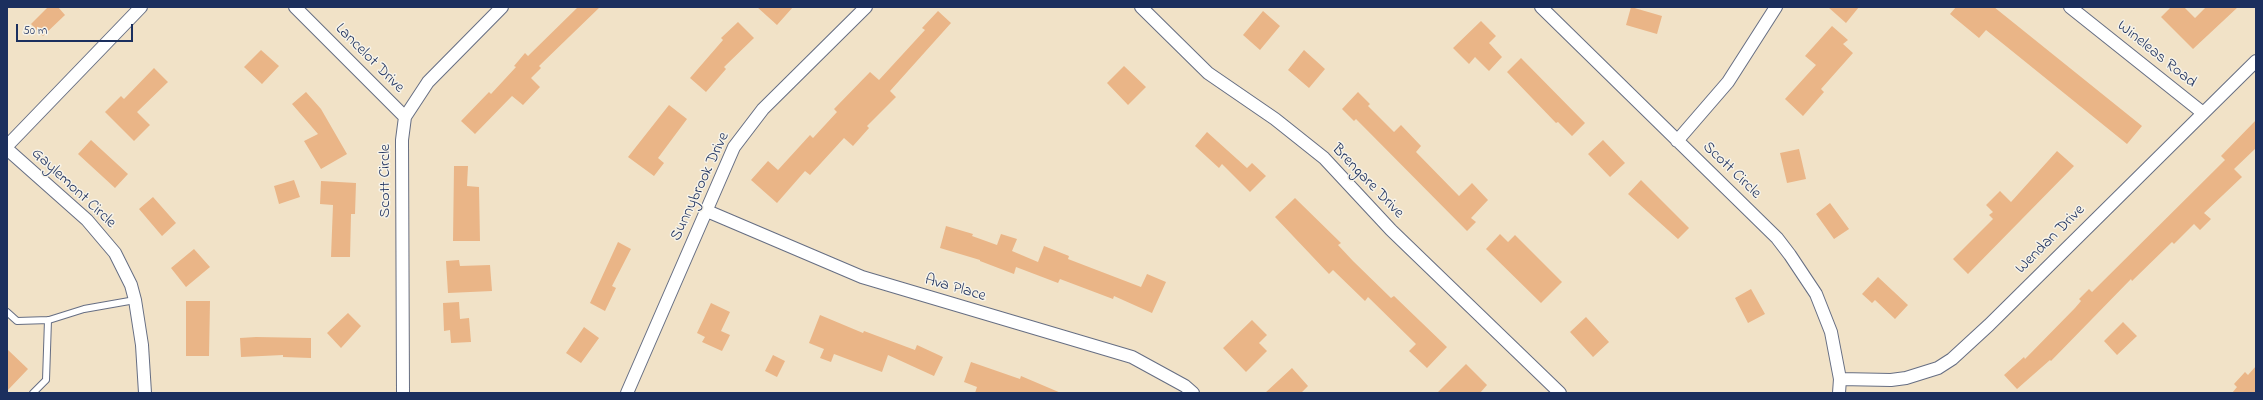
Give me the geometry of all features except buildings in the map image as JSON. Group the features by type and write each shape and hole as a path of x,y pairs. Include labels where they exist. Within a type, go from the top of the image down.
{"street":[{"path":"9,153 141,7"},
{"name":"Lancelot Drive","path":"295,7 405,117"},
{"name":"Scott Circle","path":"403,393 402,140 405,117 428,82 502,7"},
{"name":"Sunnybrook Drive","path":"627,393 734,147 748,126 763,109 866,7"},
{"name":"Brengare Drive","path":"1140,7 1208,73 1275,119 1324,158 1391,230 1560,393"},
{"name":"Scott Circle","path":"1541,7 1777,238 1803,273 1816,294 1831,332 1840,379 1839,393"},
{"path":"1677,141 1728,82 1776,7"},
{"name":"Wineleas Road","path":"2070,7 2203,113"},
{"name":"Wendan Drive","path":"1840,379 1891,380 1906,378 1932,371 1952,360 1989,326 2256,61"},
{"name":"Gaylemont Circle","path":"9,153 88,220 104,238 123,270 135,300 142,345 145,393"},
{"name":"Ava Place","path":"707,211 862,277 1132,357 1185,386 1193,393"}],"lane":[{"path":"7,312 17,321 48,320 84,309 135,300"},
{"path":"33,393 46,380 48,320"}]}
